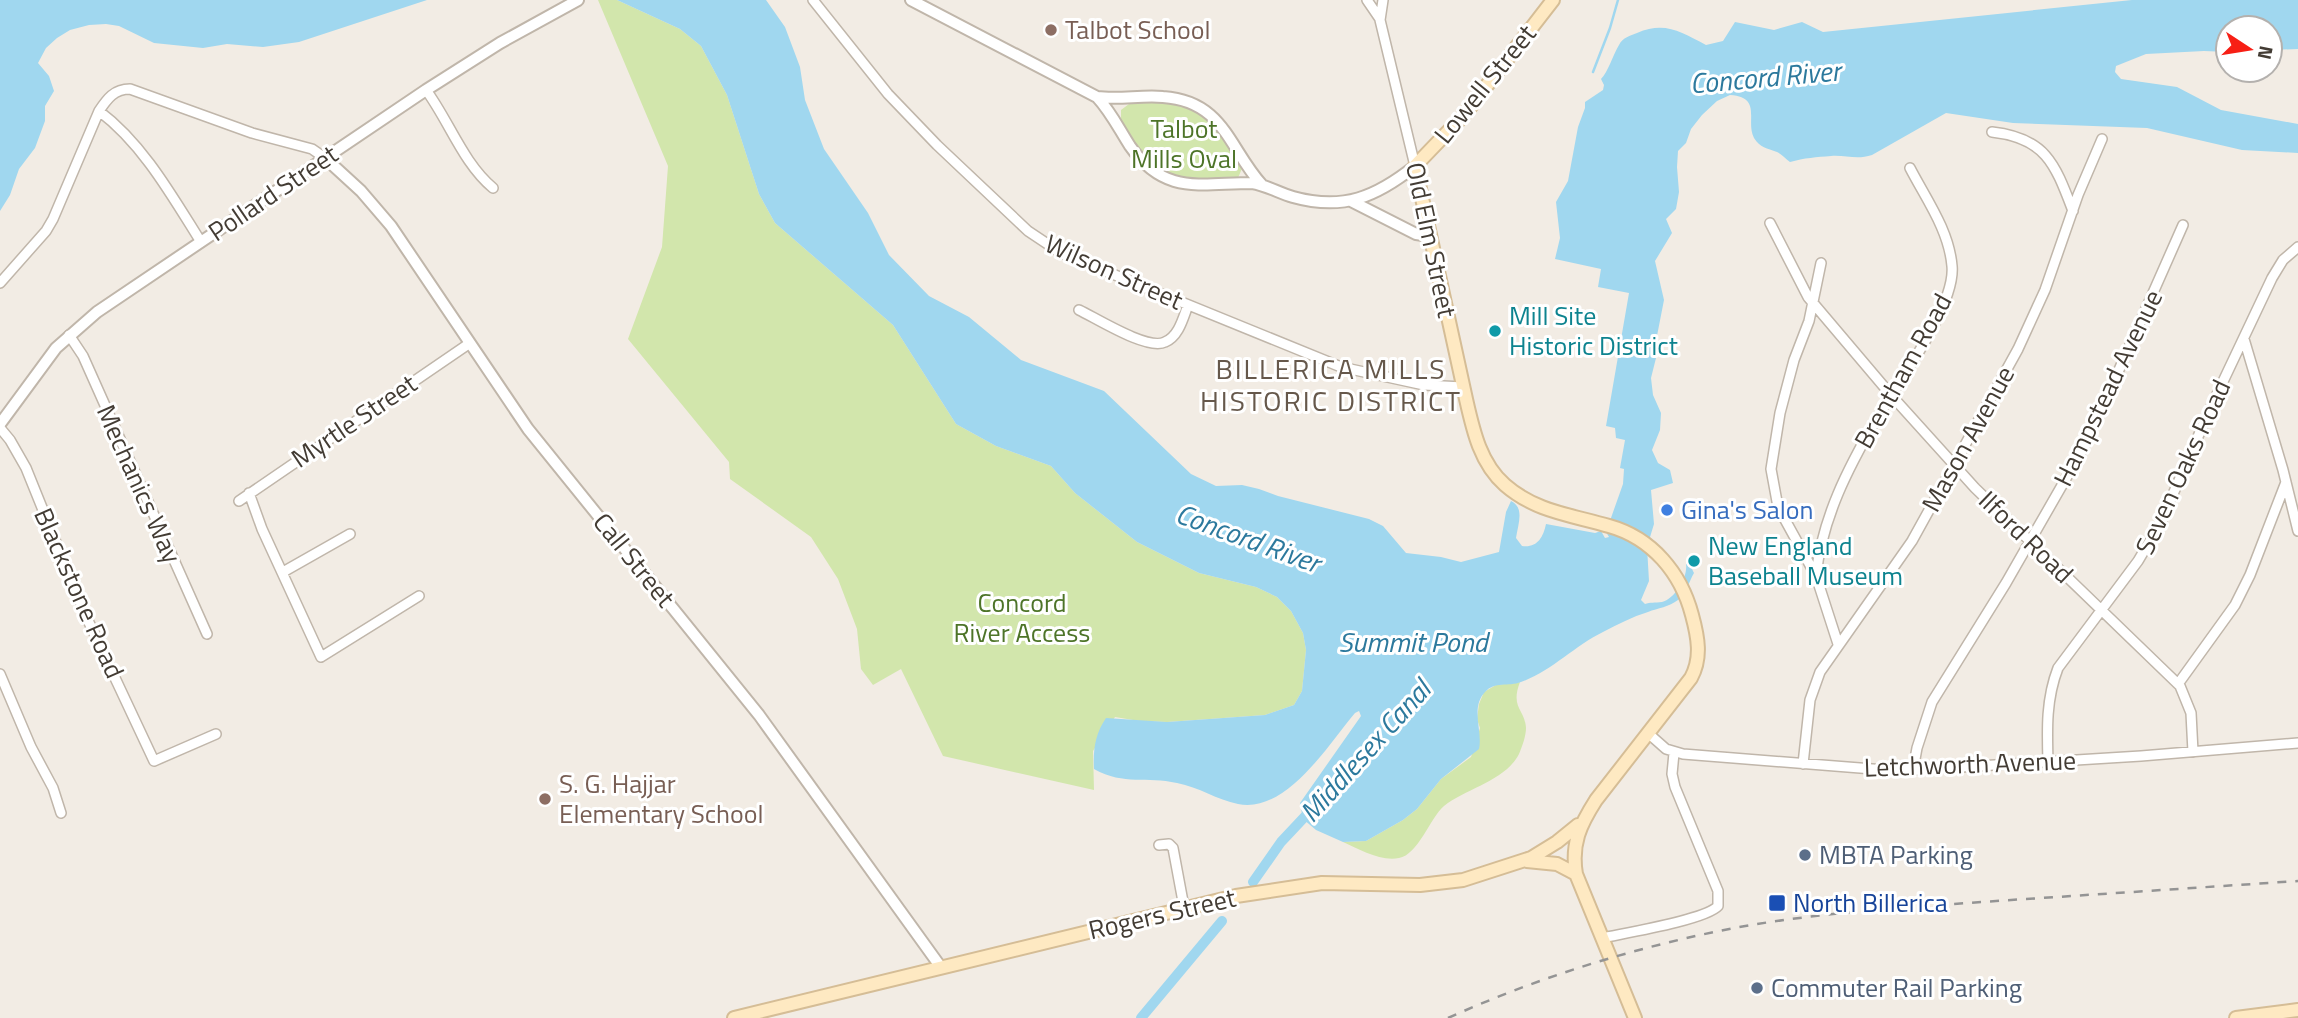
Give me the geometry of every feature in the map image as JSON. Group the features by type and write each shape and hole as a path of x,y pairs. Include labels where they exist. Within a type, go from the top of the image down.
{"main road":[{"name":"Lowell Street","path":"1415,166 1464,115 1553,0"},
{"name":"Old Elm Street","path":"1415,166 1463,387 1479,446 1490,468 1501,482 1541,508 1608,525 1630,533 1649,546 1663,559 1682,588 1697,635 1699,651 1696,666 1686,686 1583,820"},
{"name":"Rogers Street","path":"734,1018 1248,893 1337,882 1420,885 1449,883 1523,861 1557,842 1583,820"},
{"path":"1583,820 1574,847 1576,874 1635,1018"},
{"path":"1523,861 1548,861 1564,866 1576,874"},
{"path":"2236,1018 2298,1010"}],"street":[{"name":"Pollard Street","path":"0,426 44,362 69,335 115,299 426,90 500,43 578,0"},
{"name":"Wilson Street","path":"813,0 888,94 937,145 1028,231 1061,253 1349,369 1424,385 1463,387"},
{"path":"911,0 1097,97 1110,111 1140,158 1160,175 1187,185 1262,185 1285,195 1328,203 1351,201 1377,192 1415,166"},
{"path":"1367,0 1380,20"},
{"name":"Old Elm Street","path":"1382,0 1380,20 1415,166"},
{"path":"0,283 46,231 99,111 112,94 122,89 130,89 252,133 303,146 325,158"},
{"path":"426,90 480,175 494,188"},
{"path":"1097,97 1163,97 1197,108 1226,130 1262,185"},
{"path":"99,111 125,134 163,184 201,242"},
{"path":"1992,132 2018,136 2041,150 2057,174 2073,211"},
{"name":"Mason Avenue","path":"1803,764 1812,693 1820,672 1906,551 2030,325 2102,139"},
{"name":"Call Street","path":"325,158 380,212 528,429 759,715 940,966"},
{"name":"Brentham Road","path":"1816,576 1822,541 1844,480 1937,317 1946,298 1952,273 1943,232 1910,168"},
{"path":"1351,201 1413,233 1430,236"},
{"name":"Ilford Road","path":"1770,223 1812,303 1891,395 1953,464 2178,684 2191,713 2193,752"},
{"name":"Hampstead Avenue","path":"1913,770 1932,702 2088,440 2183,225"},
{"name":"Seven Oaks Road","path":"2048,762 2047,709 2050,688 2058,668 2138,561 2161,524 2244,339 2283,260 2298,247"},
{"path":"1821,263 1808,326 1794,360 1780,413 1772,455 1772,482 1781,514 1816,576 1838,644"},
{"path":"1079,310 1134,337 1157,344 1166,342 1173,336 1188,305"},
{"name":"Mechanics Way","path":"69,335 83,356 207,634"},
{"path":"2244,339 2298,531"},
{"name":"Myrtle Street","path":"239,501 470,343"},
{"name":"Blackstone Road","path":"0,426 26,468 85,614 154,761 216,734"},
{"path":"2178,684 2235,605 2250,575 2286,482"},
{"path":"249,493 262,529 321,657 419,596"},
{"path":"283,572 350,534"},
{"path":"0,674 31,747 53,788 61,813"},
{"path":"1602,938 1696,917 1713,911 1718,906 1718,891 1675,786 1672,770 1674,752 1666,749 1649,734"},
{"name":"Letchworth Avenue","path":"1674,752 1877,771 2048,762 2298,743"},
{"path":"1159,845 1169,844 1173,848 1184,907"}],"green space":[{"name":"Concord River Access","path":"598,0 617,0 680,29 701,46 727,95 759,194 775,223 893,325 956,424 996,446 1051,466 1075,493 1137,542 1199,573 1256,587 1277,597 1291,611 1303,633 1306,650 1302,691 1294,705 1265,715 1167,722 1115,717 1093,751 1094,790 943,756 901,669 873,685 861,669 857,629 838,579 811,537 730,479 729,462 628,339 662,247 668,166"},
{"name":"Talbot Mills Oval","path":"1163,97 1208,114 1243,166 1238,178 1229,185 1200,186 1150,168 1121,123 1121,110 1137,98"},
{"path":"1520,682 1517,703 1525,722 1525,734 1519,754 1505,771 1444,806 1418,843 1406,855 1385,858 1343,842 1366,841 1417,809 1441,779 1471,757 1480,728 1477,719 1484,692 1496,685"}],"water":[{"path":"0,0 427,0 299,42 263,47 227,44 203,48 154,43 119,26 106,24 70,30 46,48 38,63 49,76 54,91 45,106 45,121 35,148 19,169 10,195 0,211"},
{"path":"617,0 766,0 785,27 800,67 805,100 824,149 868,213 889,255 929,296 969,317 1021,360 1104,391 1191,474 1216,486 1242,485 1369,519 1383,526 1406,553 1461,562 1499,552 1506,512 1511,501 1519,512 1516,538 1522,546 1539,541 1546,524 1595,533 1601,531 1605,538 1609,537 1606,532 1623,484 1624,469 1620,468 1625,440 1616,438 1615,428 1606,426 1629,293 1598,287 1601,269 1555,259 1560,238 1556,202 1568,181 1585,102 1603,90 1601,79 1621,42 1627,37 1647,30 1665,28 1681,32 1706,45 1723,41 1735,22 1774,30 1802,22 1823,32 2132,0 2298,0 2298,49 2284,50 2284,14 2214,14 2214,51 2146,54 2116,66 2115,72 2121,79 2177,87 2221,110 2298,124 2298,153 2242,150 2147,128 2013,123 1946,113 1872,155 1821,157 1790,162 1756,141 1752,131 1750,105 1746,100 1730,95 1717,101 1691,129 1686,143 1678,151 1679,192 1676,209 1666,219 1672,233 1655,261 1664,300 1651,378 1653,395 1661,413 1660,430 1652,450 1658,463 1670,470 1673,483 1651,490 1654,524 1647,547 1649,581 1641,600 1645,604 1662,602 1672,597 1683,581 1686,564 1689,563 1694,573 1685,591 1681,598 1671,604 1631,618 1592,638 1532,677 1489,689 1478,705 1479,749 1441,779 1417,809 1403,820 1366,841 1343,842 1316,830 1303,819 1300,803 1361,716 1359,711 1289,788 1273,799 1256,804 1230,802 1177,783 1126,779 1094,769 1096,742 1106,718 1167,722 1265,715 1294,705 1302,691 1306,650 1303,633 1291,611 1277,597 1256,587 1199,573 1137,542 1075,493 1051,466 996,446 956,424 893,325 775,223 759,194 727,95 701,46 680,29"}],"waterway":[{"path":"1593,72 1618,0"},
{"name":"Middlesex Canal","path":"1253,882 1281,842 1312,809"},
{"name":"Middlesex Canal","path":"1141,1018 1222,921"}],"railway":[{"path":"1448,1018 1517,989 1624,954 1765,923 1888,909 2298,881"}],"place":[{"name":"Talbot School","path":"1051,30"},
{"name":"Mill Site Historic District","path":"1495,331"},
{"name":"Gina's Salon","path":"1667,510"},
{"name":"New England Baseball Museum","path":"1694,561"},
{"name":"S. G. Hajjar Elementary School","path":"545,799"},
{"name":"MBTA Parking","path":"1805,855"},
{"name":"North Billerica","path":"1777,903"},
{"name":"Commuter Rail Parking","path":"1757,988"}],"district":[{"name":"BILLERICA MILLS HISTORIC DISTRICT","path":"1331,385"}],"water label":[{"name":"Concord River","path":"1765,77"},
{"name":"Concord River","path":"1248,538"},
{"name":"Summit Pond","path":"1413,642"}]}
